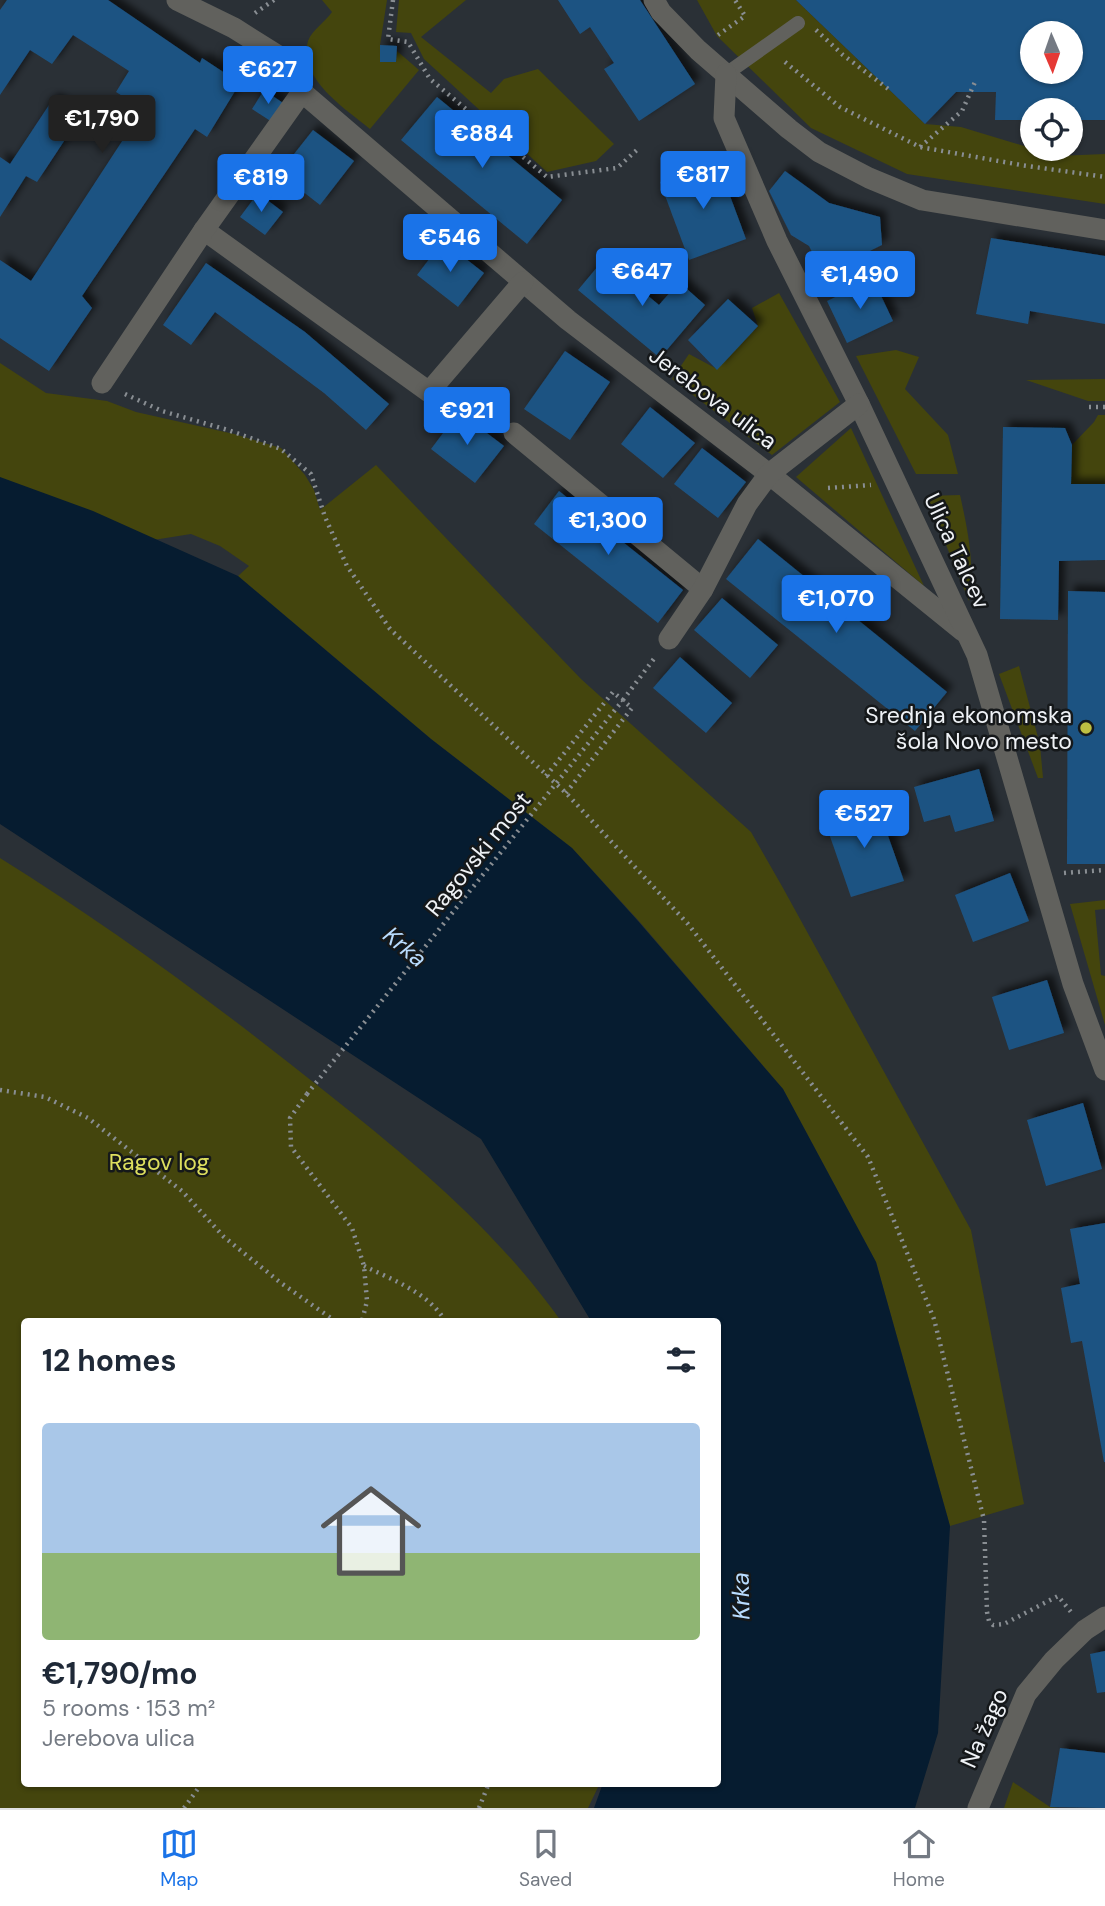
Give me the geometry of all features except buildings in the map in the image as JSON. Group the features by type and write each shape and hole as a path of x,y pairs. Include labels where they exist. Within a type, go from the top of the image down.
{"street":[{"name":"Jerebova ulica","path":"177,0 234,28 280,57 302,92 568,320 769,474 967,635"},
{"path":"654,0 661,12 698,50 789,129 819,152 869,178 922,200 1105,230"},
{"name":"Ulica Talcev","path":"726,74 724,118 777,241 859,404 977,655 1073,984 1105,1070"},
{"path":"102,383 204,230 302,92"},
{"path":"204,230 429,392 523,282"},
{"path":"669,639 703,589 747,504 769,474 859,404"},
{"path":"514,433 703,589"},
{"name":"Na žago","path":"978,1808 1026,1694 1054,1660 1085,1630 1105,1616"}],"lane":[{"path":"726,74 798,23"}],"path":[{"path":"393,0 388,39 408,41 430,79 547,177 617,168 638,149"},
{"path":"717,36 745,16 735,0"},
{"path":"813,27 843,55 891,92"},
{"path":"785,62 839,107 920,146 1105,177"},
{"path":"920,146 962,111 975,82"},
{"path":"102,383 162,411 281,449 311,474 325,517 347,566 390,629 566,793 688,924 868,1157 934,1319 984,1520 986,1612 989,1621 993,1625 1004,1624 1058,1596 1085,1630"},
{"path":"1089,407 1105,407"},
{"path":"822,488 883,485"},
{"name":"Ragovski most","path":"363,1318 367,1301 364,1266 352,1228 291,1147 290,1118 669,639"},
{"path":"546,776 613,692 623,700 632,708 566,793"},
{"path":"1041,874 1105,870"},
{"path":"0,1090 45,1097 88,1118 182,1191 224,1237 281,1283 331,1318"},
{"path":"364,1266 420,1295 438,1309 443,1318"},
{"path":"184,1808 199,1787"},
{"path":"479,1808 487,1787"}],"green space":[{"path":"322,0 387,0 380,61 396,62 397,51 419,70 370,129 326,91 310,68 308,41 332,12"},
{"path":"399,0 466,0 421,37 491,93 504,79 538,69 614,144 596,161 547,172 424,59 411,33 396,32"},
{"path":"697,0 796,0 925,124 961,127 1020,145 1020,161 1083,161 1083,155 1105,154 1105,204 907,174 811,128 717,36"},
{"path":"779,293 840,402 772,455 672,379 689,354 717,369 758,326 752,308"},
{"path":"896,350 919,357 905,389 948,435 958,474 916,474 856,356"},
{"path":"0,363 46,393 107,401 136,412 234,434 281,448 305,475 314,490 320,510 376,465 581,679 751,832 971,1230 1024,1504 950,1526 876,1262 783,1089 638,920 572,848 431,739 238,576 249,566 220,546 191,534 147,541 0,481"},
{"path":"1105,379 1105,401 1088,401 1026,380"},
{"path":"1098,415 1105,415 1105,484 1071,484 1072,445"},
{"path":"851,428 924,586 796,477"},
{"path":"960,495 971,561 969,601 926,496"},
{"path":"1019,666 1040,745 1043,778 1038,778 999,674"},
{"name":"Ragov log","path":"0,858 84,913 207,1000 391,1145 481,1227 536,1288 559,1318 21,1318 21,1787 598,1787 588,1808 0,1808"},
{"path":"1105,900 1105,909 1095,910 1101,975 1105,976 1105,1025 1070,904"},
{"path":"1013,1782 1050,1807 1059,1808 1004,1808"}],"water":[{"name":"Krka","path":"0,477 93,511 238,576 431,739 572,848 783,1089 876,1262 950,1526 938,1733 915,1808 594,1808 602,1787 721,1787 721,1318 589,1318 481,1139 0,824"}],"place":[{"name":"Srednja ekonomska šola Novo mesto","path":"1086,728"}]}
